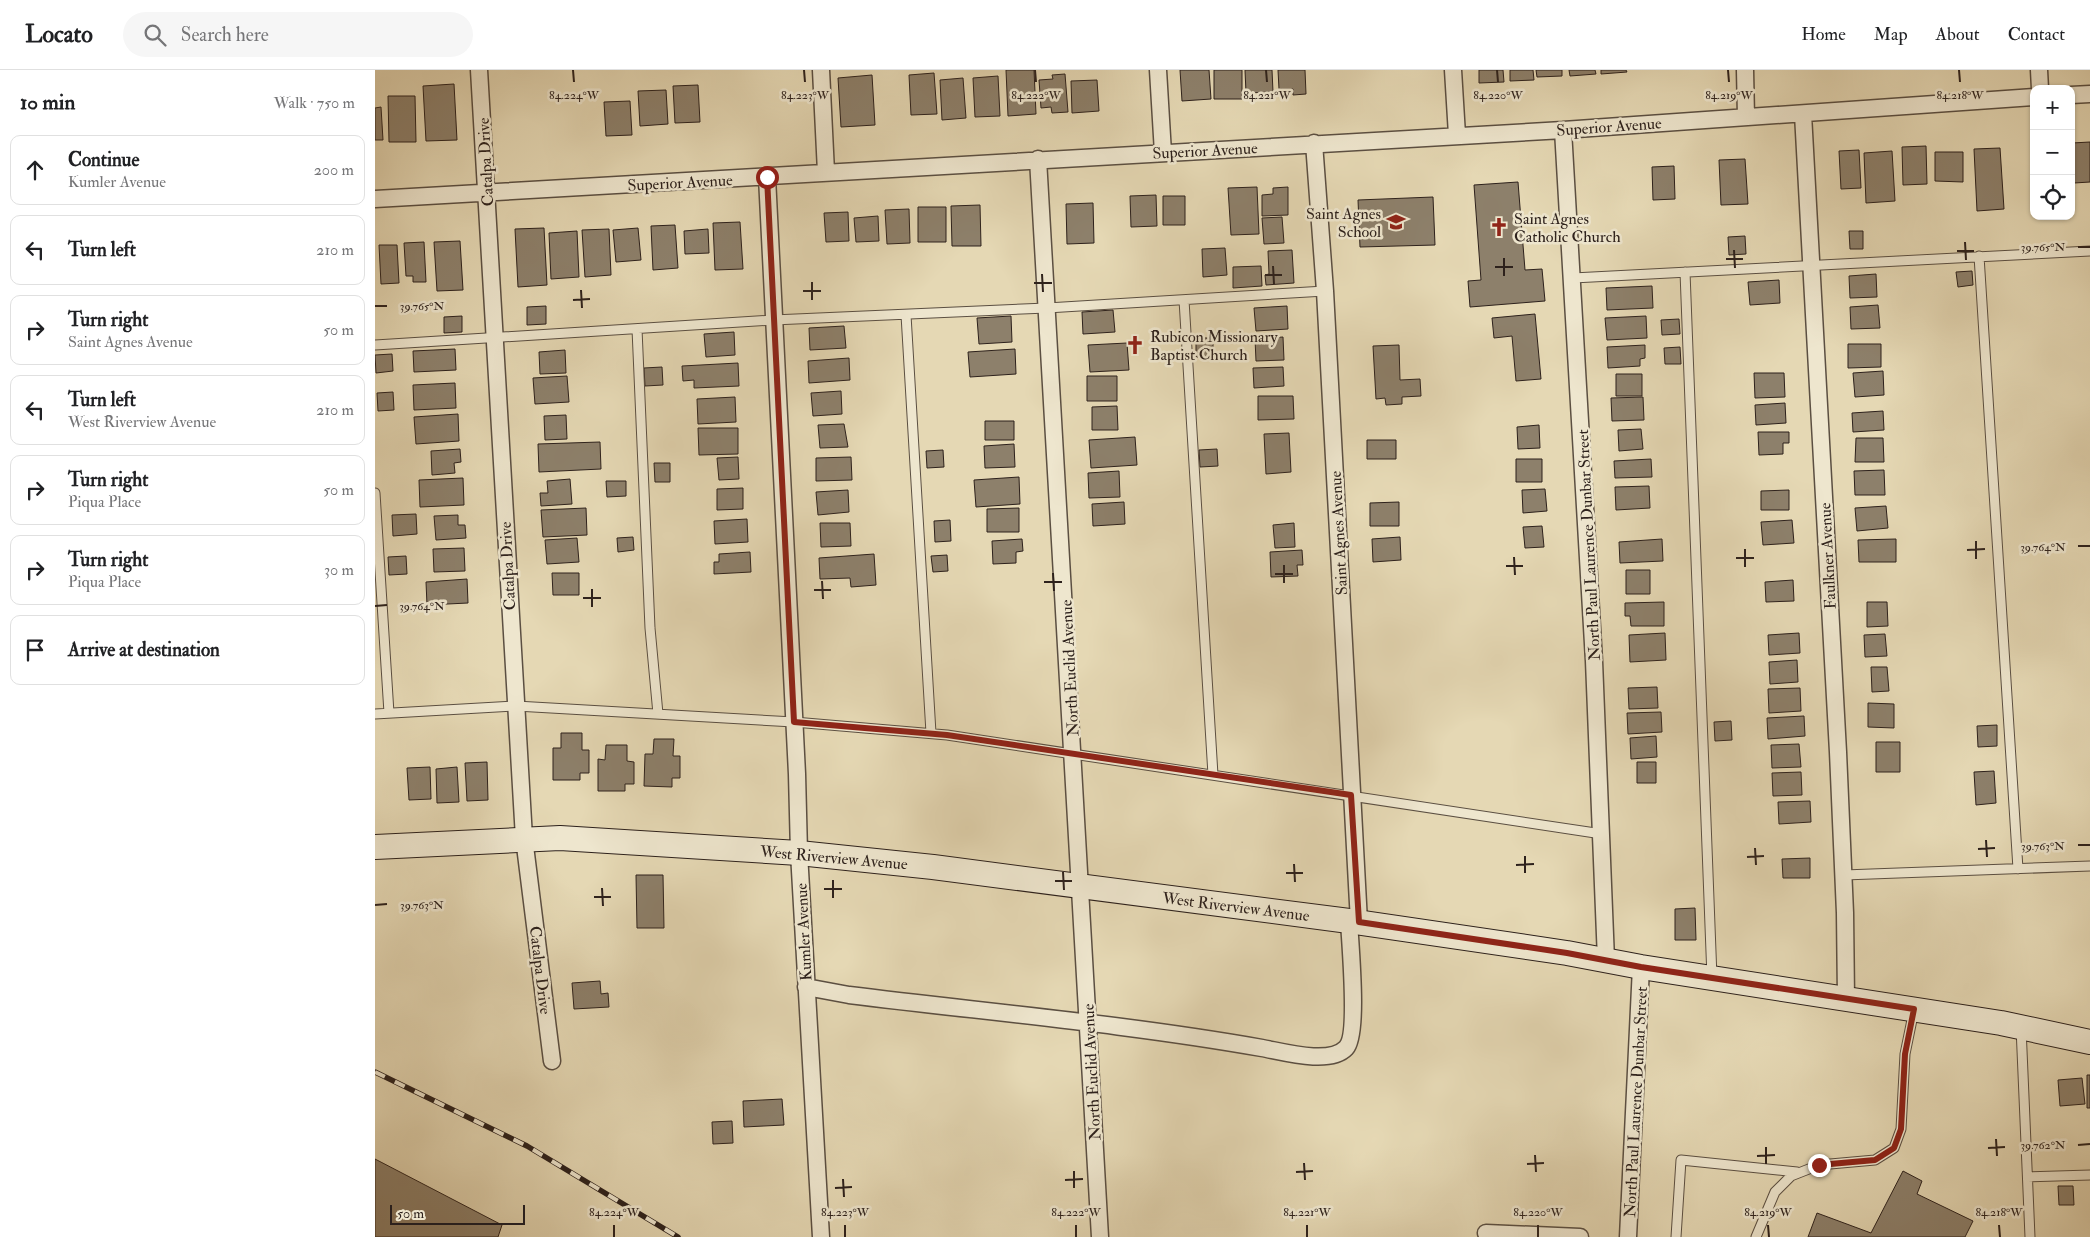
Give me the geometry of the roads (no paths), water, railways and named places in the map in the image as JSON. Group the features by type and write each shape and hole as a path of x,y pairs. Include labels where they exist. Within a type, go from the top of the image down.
{"street":[{"name":"Catalpa Drive","path":"479,70 524,838 552,1061"},
{"path":"821,70 826,172"},
{"path":"1157,70 1163,153"},
{"path":"1453,70 1457,136"},
{"path":"1745,70 1746,117"},
{"path":"2039,70 2040,85"},
{"path":"2075,95 2090,94"},
{"name":"Superior Avenue","path":"375,199 1563,130 2030,97"},
{"name":"Faulkner Avenue","path":"1803,114 1843,875 1846,999"},
{"name":"North Paul Laurence Dunbar Street","path":"1563,130 1573,278 1602,834 1606,960"},
{"name":"Saint Agnes Avenue","path":"806,987 849,995 1240,1044 1312,1056 1338,1054 1348,1047 1352,1037 1354,921 1351,795 1325,291 1314,144"},
{"name":"North Euclid Avenue","path":"1038,159 1074,754 1079,887 1089,1024 1100,1237"},
{"name":"Kumler Avenue","path":"767,177 799,853 821,1237"},
{"name":"West Riverview Avenue","path":"375,846 524,838 560,838 799,853 933,867 1354,921 1914,1009 2021,1027 2090,1042"},
{"name":"North Paul Laurence Dunbar Street","path":"1628,1237 1641,967"},
{"path":"1486,1233 1580,1237"}],"lane":[{"path":"1573,278 2090,251"},
{"path":"1979,256 2018,869"},
{"path":"1685,272 1712,978"},
{"path":"375,345 773,320 1047,308 1325,291"},
{"path":"1184,300 1213,774"},
{"path":"905,314 931,734"},
{"path":"637,329 650,628 658,714"},
{"path":"375,493 389,713"},
{"path":"375,714 516,706 794,722 931,734 1213,774 1602,834"},
{"path":"1843,875 2090,866"},
{"path":"1756,1237 1775,1192 1791,1176 1819,1165 1875,1160 1894,1148 1901,1129 1905,1054 1914,1009"},
{"path":"2021,1027 2030,1237"},
{"path":"1676,1237 1681,1160 1800,1172"},
{"path":"2027,1177 2090,1175"}],"railway":[{"path":"375,1072 527,1146 678,1237"}],"place":[{"name":"Saint Agnes School","path":"1396,222"},
{"name":"Saint Agnes Catholic Church","path":"1499,227"},
{"name":"Rubicon Missionary Baptist Church","path":"1135,345"}]}
